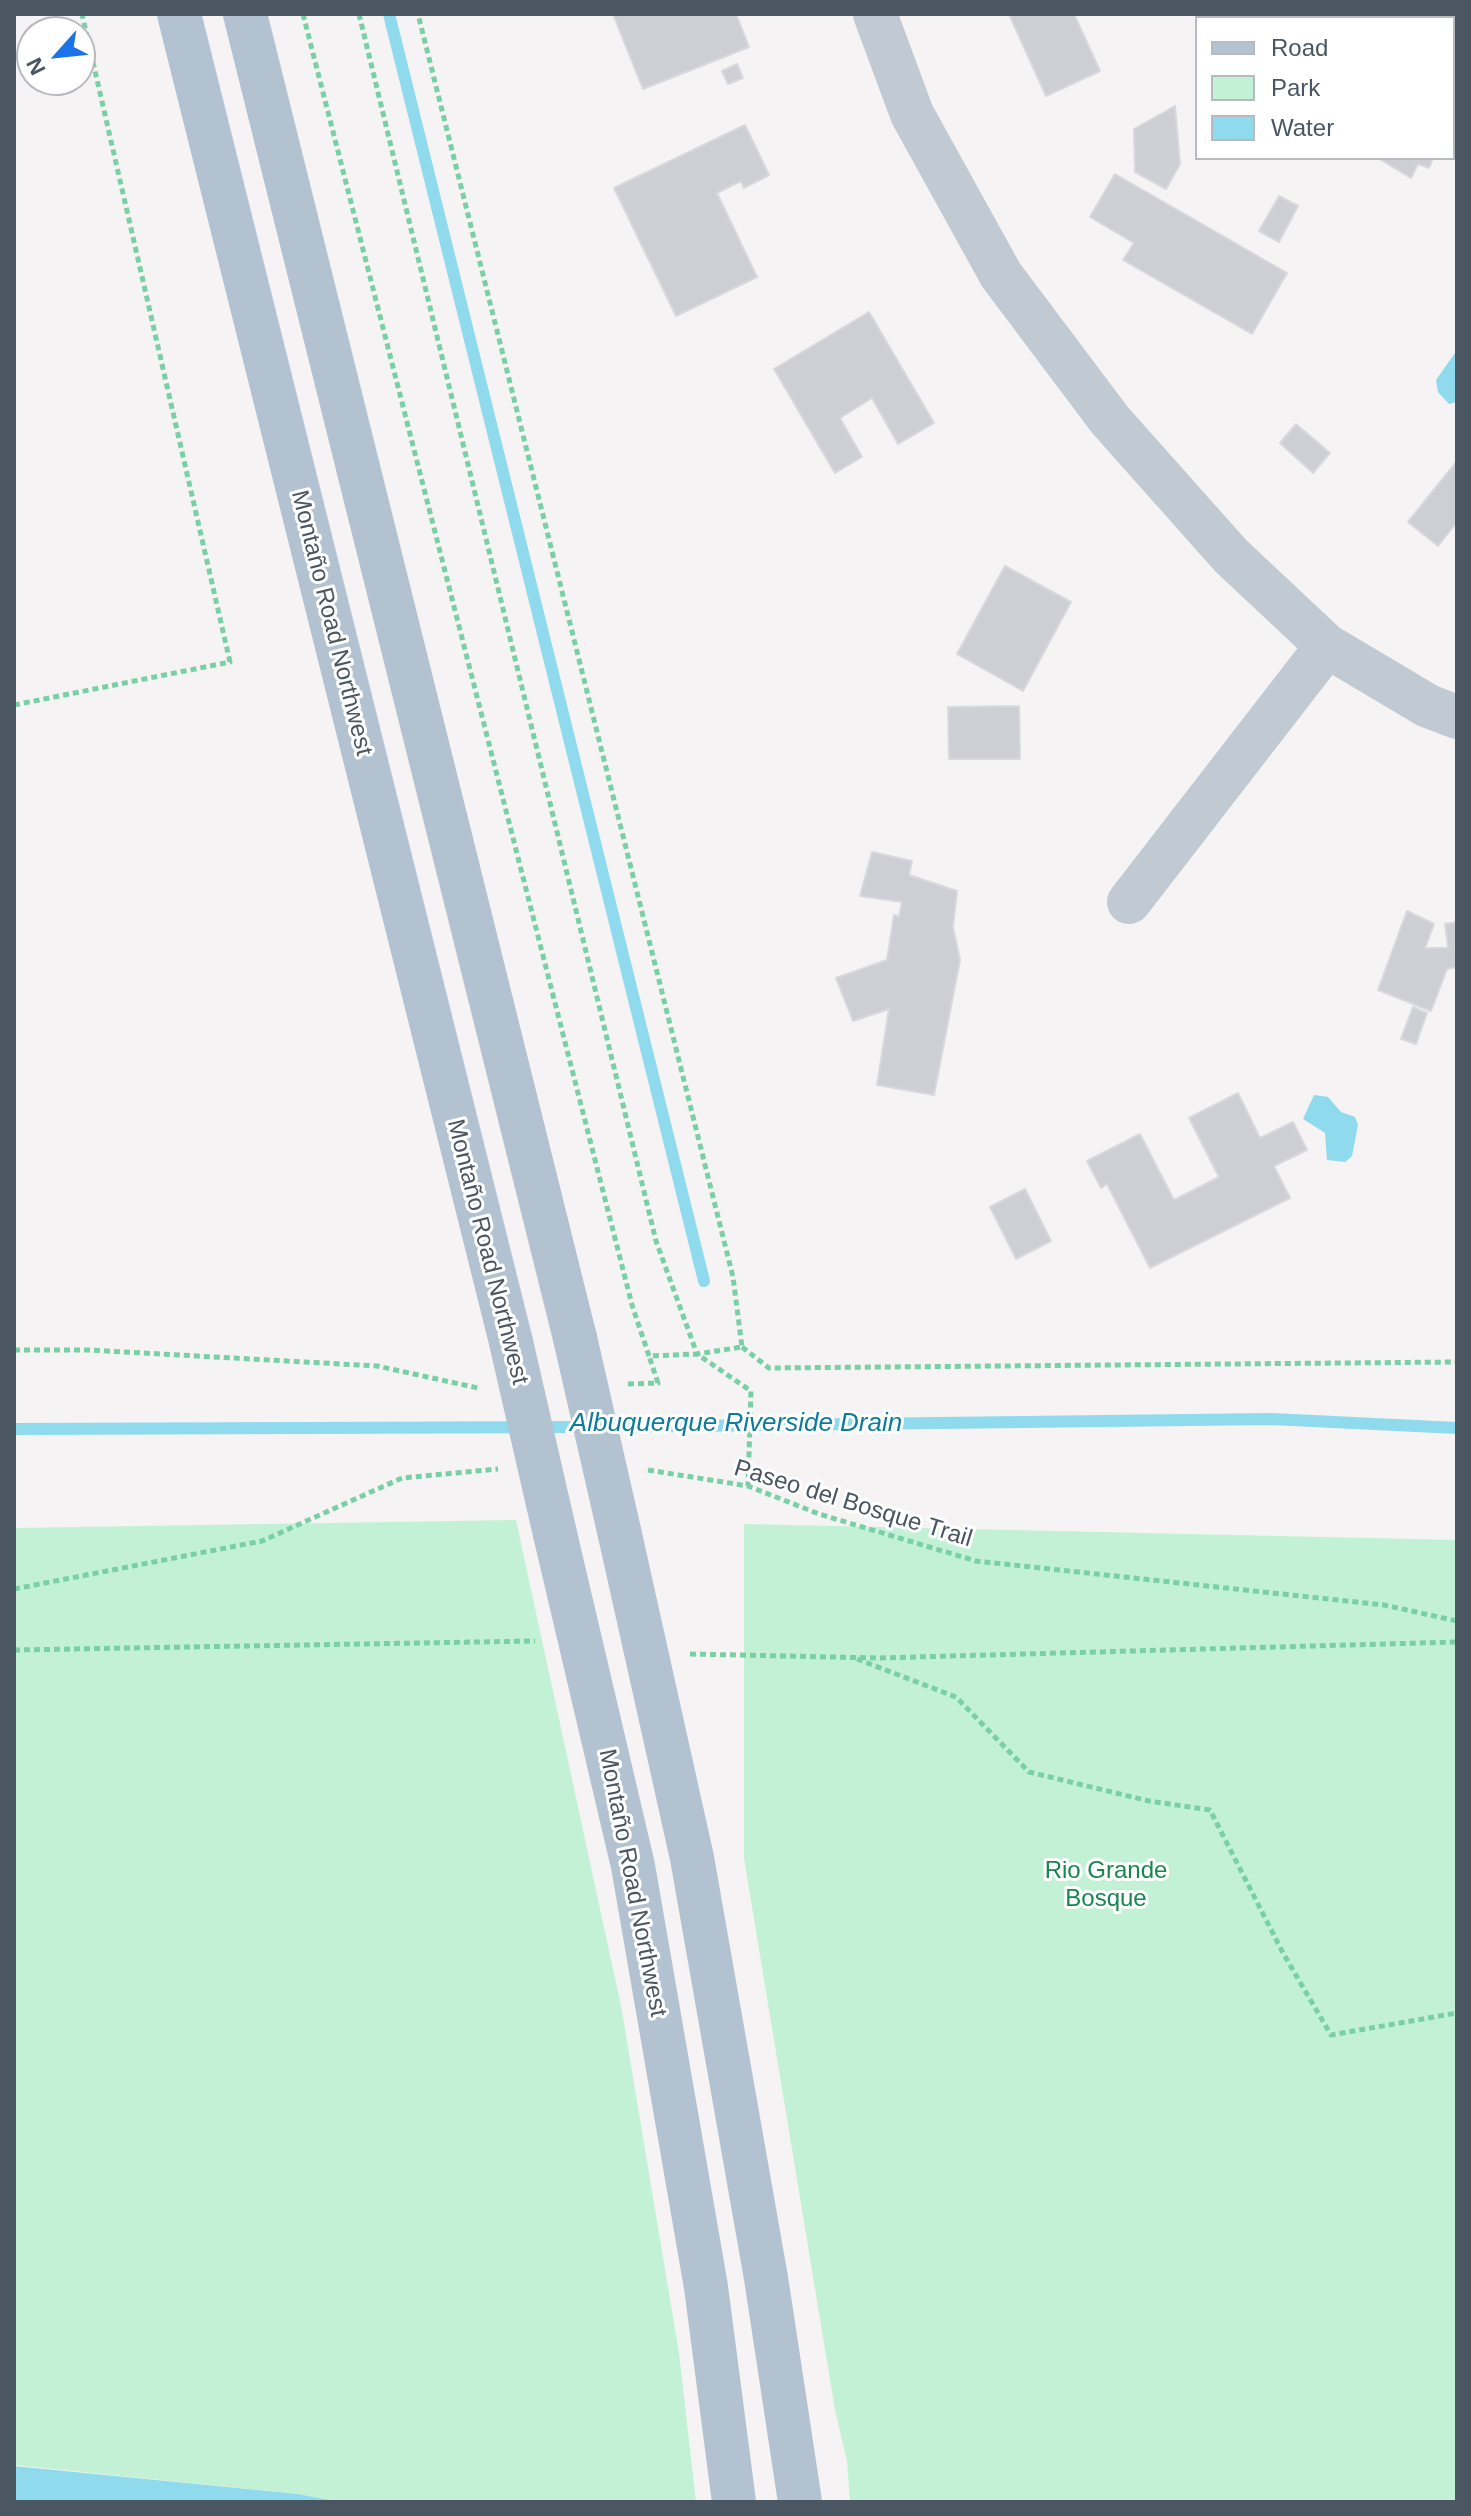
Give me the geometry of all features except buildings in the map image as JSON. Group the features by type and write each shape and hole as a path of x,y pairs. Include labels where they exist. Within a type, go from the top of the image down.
{"main road":[{"name":"Montaño Road Northwest","path":"179,14 511,1342 633,1866 706,2287 734,2502"},
{"path":"245,14 575,1338 620,1535 692,1858 766,2278 800,2502"}],"street":[{"path":"875,14 912,114 1001,275 1120,431 1231,556 1327,646 1428,706 1457,717"},
{"path":"1129,902 1327,646"}],"path":[{"path":"14,705 230,662 82,14"},
{"path":"303,14 624,1274 658,1383 612,1384"},
{"path":"359,14 656,1241 697,1354 751,1391 748,1486"},
{"path":"418,14 733,1277 742,1347 769,1368 1457,1362"},
{"path":"649,1356 697,1354 742,1347"},
{"path":"14,1350 89,1350 377,1366 472,1388 487,1388"},
{"path":"14,1589 262,1541 402,1478 511,1469"},
{"name":"Paseo del Bosque Trail","path":"644,1470 748,1486 819,1514 976,1561 1384,1605 1457,1621"},
{"path":"14,1650 580,1637"},
{"path":"682,1654 851,1657 1457,1642"},
{"path":"851,1657 956,1697 1029,1772 1149,1801 1210,1810 1283,1953 1331,2035 1457,2013"}],"green space":[{"path":"516,1520 621,2006 679,2353 696,2502 340,2502 298,2494 14,2465 14,1528"},
{"name":"Rio Grande Bosque","path":"744,1524 1457,1540 1457,2502 850,2502 847,2461 835,2410 744,1858"}],"water":[{"path":"1457,350 1457,402 1449,404 1438,392 1436,380"},
{"path":"1314,1095 1328,1097 1341,1112 1355,1117 1358,1125 1352,1156 1345,1162 1327,1160 1325,1133 1303,1119"},
{"path":"14,2466 298,2494 340,2502 14,2502"}],"waterway":[{"path":"389,14 704,1281"},
{"name":"Albuquerque Riverside Drain","path":"604,1427 1272,1419 1457,1428"},
{"name":"Albuquerque Riverside Drain","path":"14,1429 586,1427"}]}
